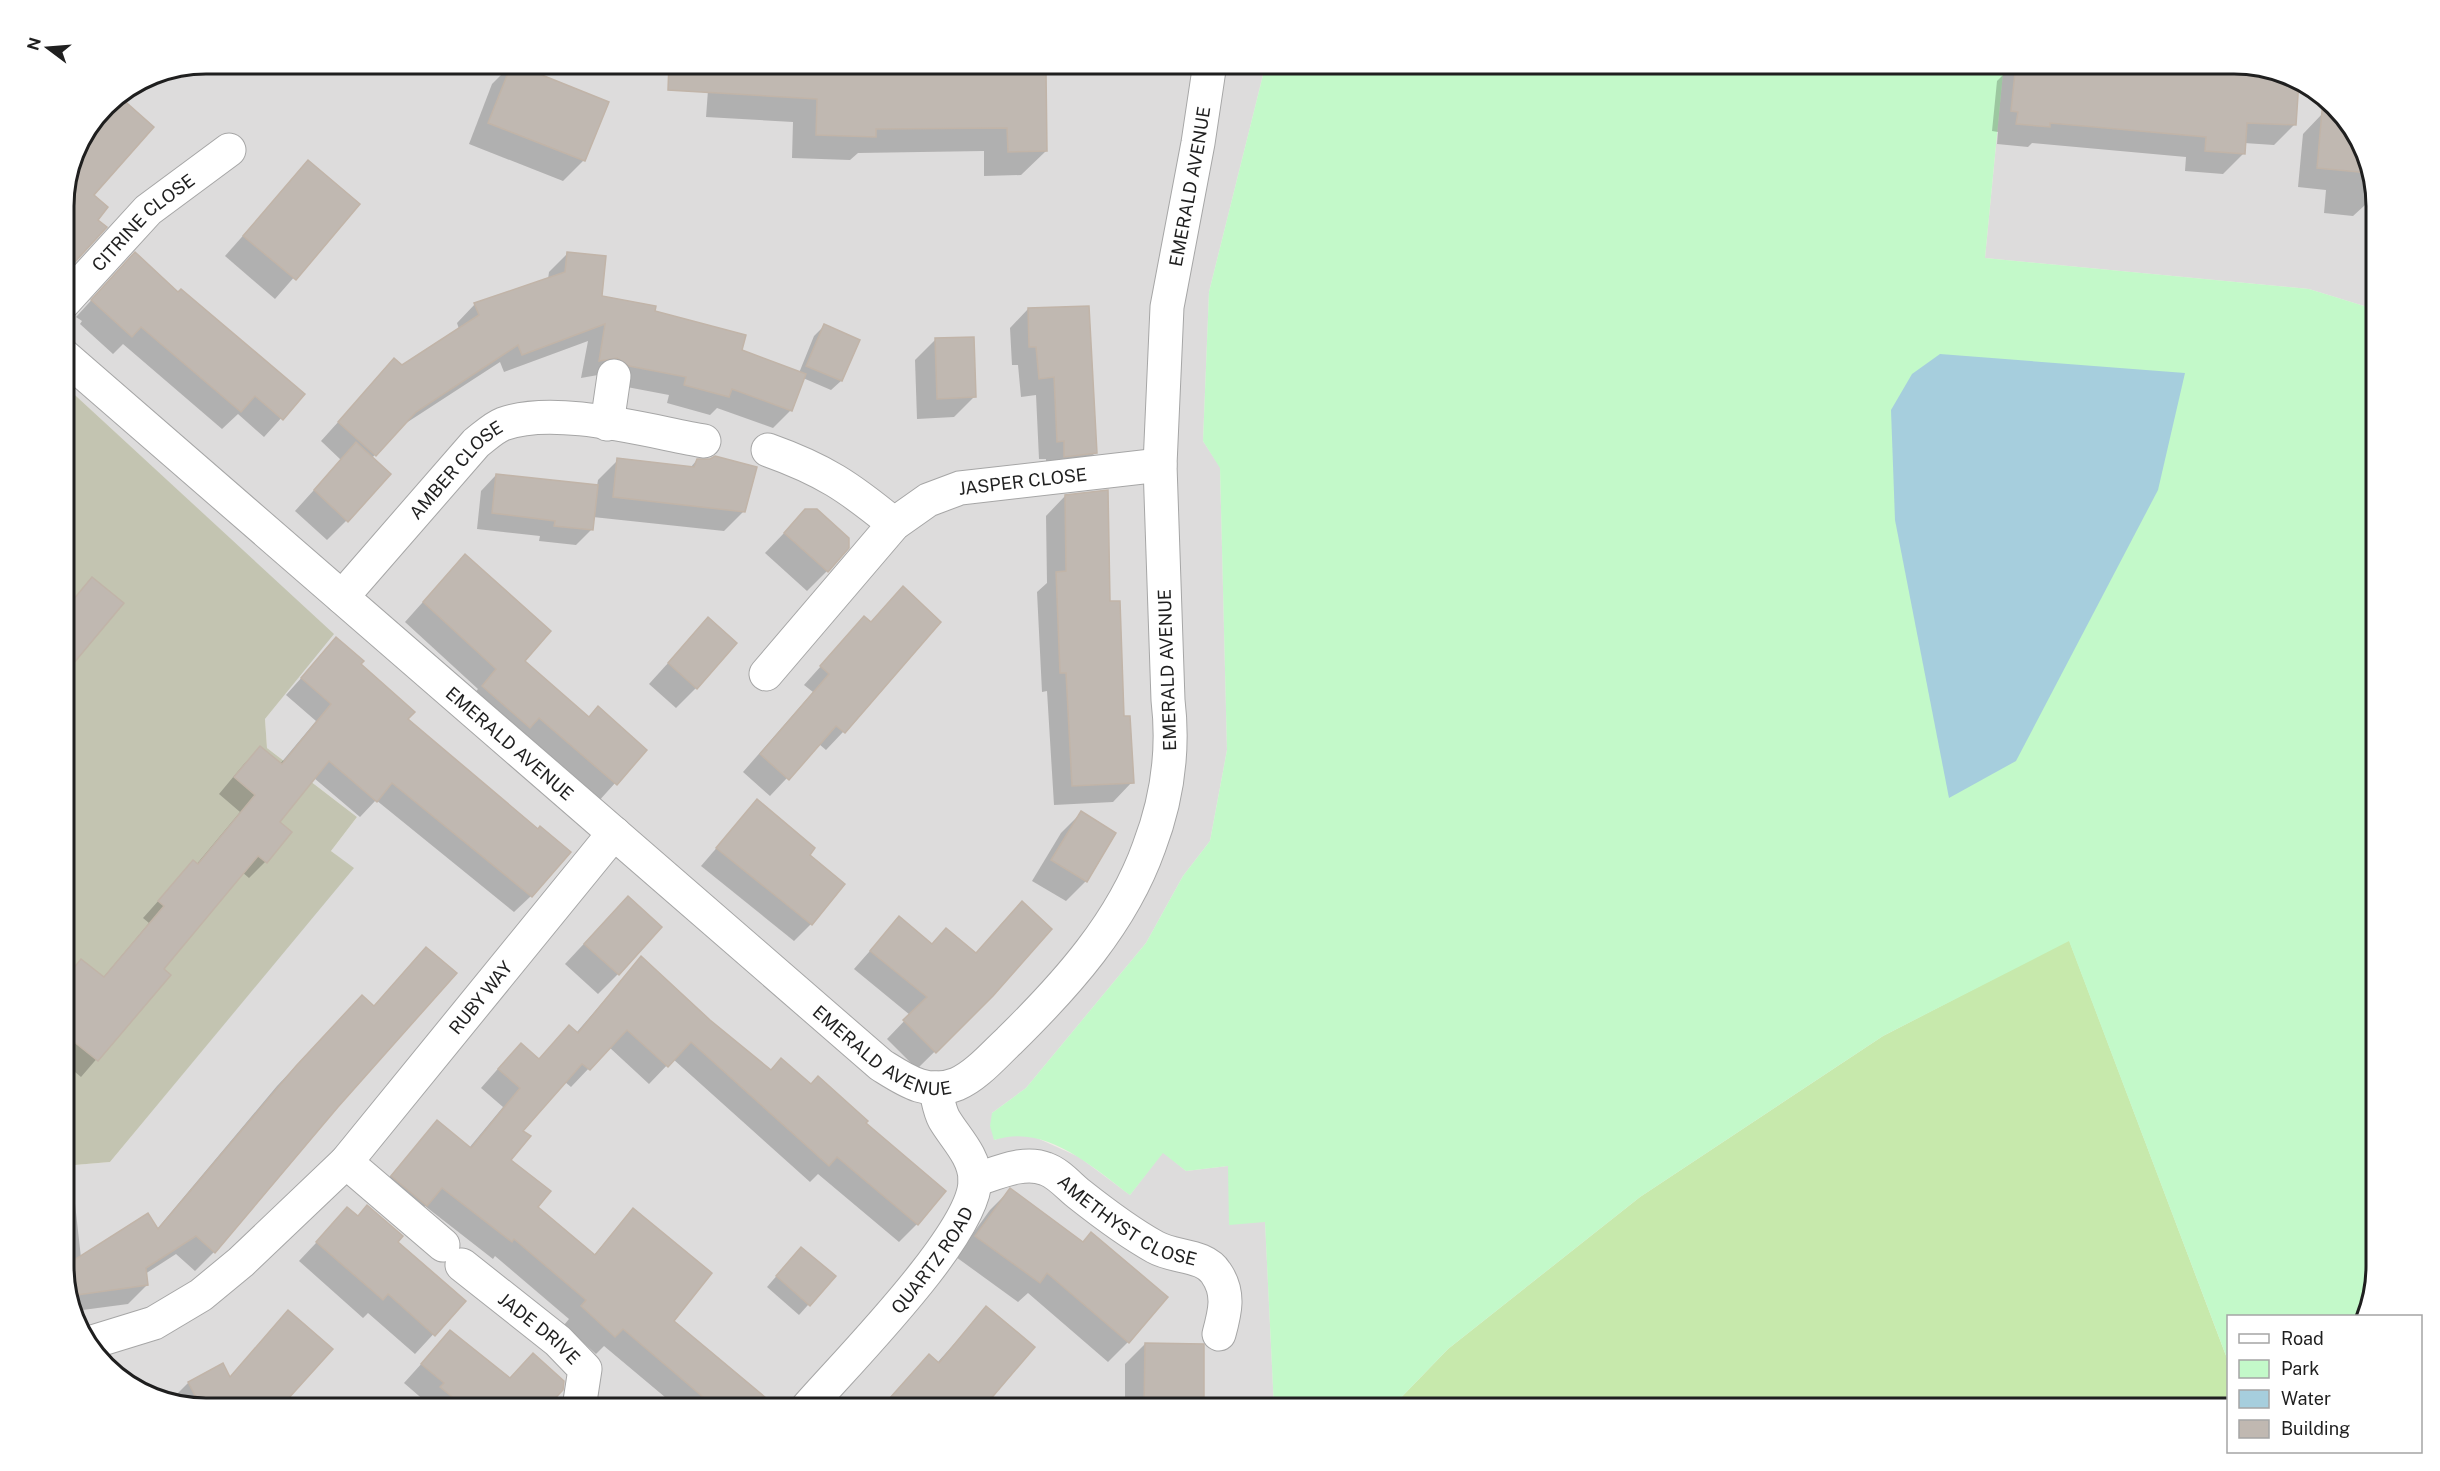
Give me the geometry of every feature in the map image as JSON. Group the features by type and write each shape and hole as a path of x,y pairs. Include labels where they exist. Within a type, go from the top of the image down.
{"street":[{"name":"EMERALD AVENUE","path":"74,365 881,1065 921,1087 935,1088 957,1084 985,1065 1043,1007 1088,956 1119,909 1149,848 1165,792 1172,733 1168,700 1160,465 1167,307 1198,143 1208,74"},
{"name":"CITRINE CLOSE","path":"74,291 148,210 229,150"},
{"path":"608,424 614,376"},
{"name":"AMBER CLOSE","path":"342,597 476,443 500,425 527,418 567,417 704,441"},
{"path":"768,450 810,464 849,486 894,524"},
{"name":"JASPER CLOSE","path":"766,674 894,524 928,500 960,488 1160,465"},
{"name":"RUBY WAY","path":"97,1341 154,1323 201,1295 241,1262 346,1162 614,833"},
{"name":"QUARTZ ROAD","path":"816,1398 944,1251 969,1208 975,1180 971,1161 943,1117 935,1088"},
{"name":"JADE DRIVE","path":"346,1162 452,1255 558,1341 585,1369 581,1398"},
{"name":"AMETHYST CLOSE","path":"975,1180 1016,1166 1046,1169 1092,1204 1157,1248 1173,1256 1197,1259 1207,1264 1215,1271 1226,1295 1219,1334"}],"shaded area":[{"path":"1263,73 1209,292 1203,441 1220,467 1227,750 1210,841 1183,876 1146,943 1026,1088 992,1113 994,1140 1009,1135 1028,1134 1079,1157 1130,1195 1163,1152 1186,1171 1228,1166 1265,1221 1274,1398 206,1398 172,1393 140,1380 125,1370 112,1359 96,1339 87,1324 76,1291 74,1165 110,1162 353,868 331,851 357,817 267,748 265,719 333,634 74,394 74,197 78,172 87,147 96,132 112,112 140,91 163,81 197,74"},
{"path":"2003,73 2234,73 2268,78 2300,91 2328,112 2353,147 2364,180 2366,307 2309,289 1985,258"},
{"path":"74,394 334,634 265,719 267,748 357,817 331,851 354,868 110,1162 74,1165"}],"green space":[{"path":"1263,73 2003,73 1985,258 2309,289 2366,307 2366,1265 2362,1299 2356,1315 2227,1315 2227,1358 2069,941 1883,1036 1640,1197 1448,1349 1401,1398 1274,1398 1265,1222 1229,1225 1228,1166 1186,1171 1163,1153 1130,1195 1067,1150 1031,1137 1013,1136 994,1140 990,1126 992,1113 1026,1088 1146,943 1183,876 1210,841 1227,750 1220,468 1203,441 1209,292"},
{"path":"2069,940 2227,1358 2227,1398 1401,1398 1448,1349 1640,1197 1883,1036"}],"water":[{"path":"1940,354 2185,373 2158,490 2016,761 1949,798 1895,520 1891,410 1912,374"}],"building":[{"path":"2015,73 2234,73 2268,78 2298,90 2296,125 2247,123 2245,154 2205,151 2206,137 2050,123 2050,127 2016,124 2018,112 2011,111"},
{"path":"508,74 539,74 609,102 585,161 488,123"},
{"path":"669,74 1046,74 1047,151 1008,152 1007,128 876,129 876,137 816,135 817,99 668,90"},
{"path":"125,101 154,127 94,195 108,207 98,220 107,227 74,263 74,197 78,172 87,147 96,132 112,112"},
{"path":"2322,107 2344,132 2353,147 2362,172 2317,168"},
{"path":"308,160 360,204 296,280 243,236"},
{"path":"135,252 178,292 181,289 305,394 283,420 255,396 241,412 141,327 132,337 91,300"},
{"path":"567,252 606,256 602,296 656,306 655,311 746,335 742,350 806,374 792,411 732,389 729,397 684,385 686,377 629,366 617,358 599,361 605,324 522,355 518,345 416,412 376,456 338,422 394,358 402,365 479,315 474,303 565,272"},
{"path":"1089,306 1097,453 1064,457 1064,441 1057,442 1054,377 1039,379 1036,347 1029,347 1028,308"},
{"path":"824,324 860,340 842,381 806,366"},
{"path":"974,337 976,397 937,399 935,338"},
{"path":"356,442 391,474 348,522 314,490"},
{"path":"715,456 757,467 745,512 613,497 617,458 694,467 697,459 710,459"},
{"path":"496,474 598,485 593,530 554,526 555,521 492,513"},
{"path":"1108,490 1110,601 1120,601 1124,716 1130,716 1134,783 1072,786 1066,673 1060,673 1056,572 1066,571 1065,495"},
{"path":"805,509 817,509 849,538 849,548 828,572 784,533"},
{"path":"465,554 551,631 525,661 589,717 598,706 647,750 617,785 539,718 530,728 482,686 496,669 423,602"},
{"path":"92,577 124,603 74,663 74,599"},
{"path":"903,586 941,622 845,733 836,726 789,780 760,754 829,674 820,666 864,616 871,622"},
{"path":"708,617 737,643 697,689 668,663"},
{"path":"336,637 364,661 361,664 415,712 408,719 538,829 540,826 571,852 532,897 392,783 377,802 329,761 280,822 292,832 267,863 258,856 164,969 171,975 98,1061 74,1042 74,968 81,959 104,977 164,906 158,901 193,860 198,864 255,795 234,777 260,746 282,764 331,704 301,678"},
{"path":"757,799 815,848 810,855 845,884 812,925 716,848"},
{"path":"1081,811 1116,833 1087,882 1051,860"},
{"path":"628,896 662,927 619,975 584,944"},
{"path":"1022,901 1052,929 993,996 936,1053 903,1020 927,997 870,951 899,916 932,944 946,928 976,953"},
{"path":"426,947 457,973 338,1107 215,1253 196,1236 146,1268 148,1285 77,1295 74,1260 148,1213 158,1229 296,1066 362,995 374,1006"},
{"path":"641,956 710,1020 771,1070 781,1058 811,1084 818,1076 868,1121 866,1123 946,1191 918,1225 837,1157 829,1166 691,1042 668,1067 627,1030 590,1070 582,1064 523,1131 531,1136 511,1160 551,1191 538,1207 595,1255 633,1208 712,1273 674,1321 766,1398 704,1398 623,1329 615,1337 581,1306 586,1300 514,1239 512,1242 442,1188 427,1206 391,1176 437,1120 471,1148 520,1088 498,1069 521,1043 539,1059 569,1025 578,1033"},
{"path":"1010,1188 1083,1242 1091,1232 1168,1297 1129,1343 1047,1273 1040,1283 975,1236"},
{"path":"367,1205 403,1236 398,1242 466,1301 435,1336 388,1294 383,1300 316,1242 347,1207 358,1216"},
{"path":"801,1247 836,1276 810,1306 776,1276"},
{"path":"986,1306 1035,1347 992,1398 890,1398 929,1354 939,1363"},
{"path":"288,1310 333,1349 289,1398 196,1397 188,1382 223,1363 230,1377"},
{"path":"450,1330 510,1378 533,1353 564,1381 563,1390 555,1398 454,1398 440,1387 444,1383 421,1364"},
{"path":"1145,1343 1204,1344 1204,1398 1144,1398"}]}
